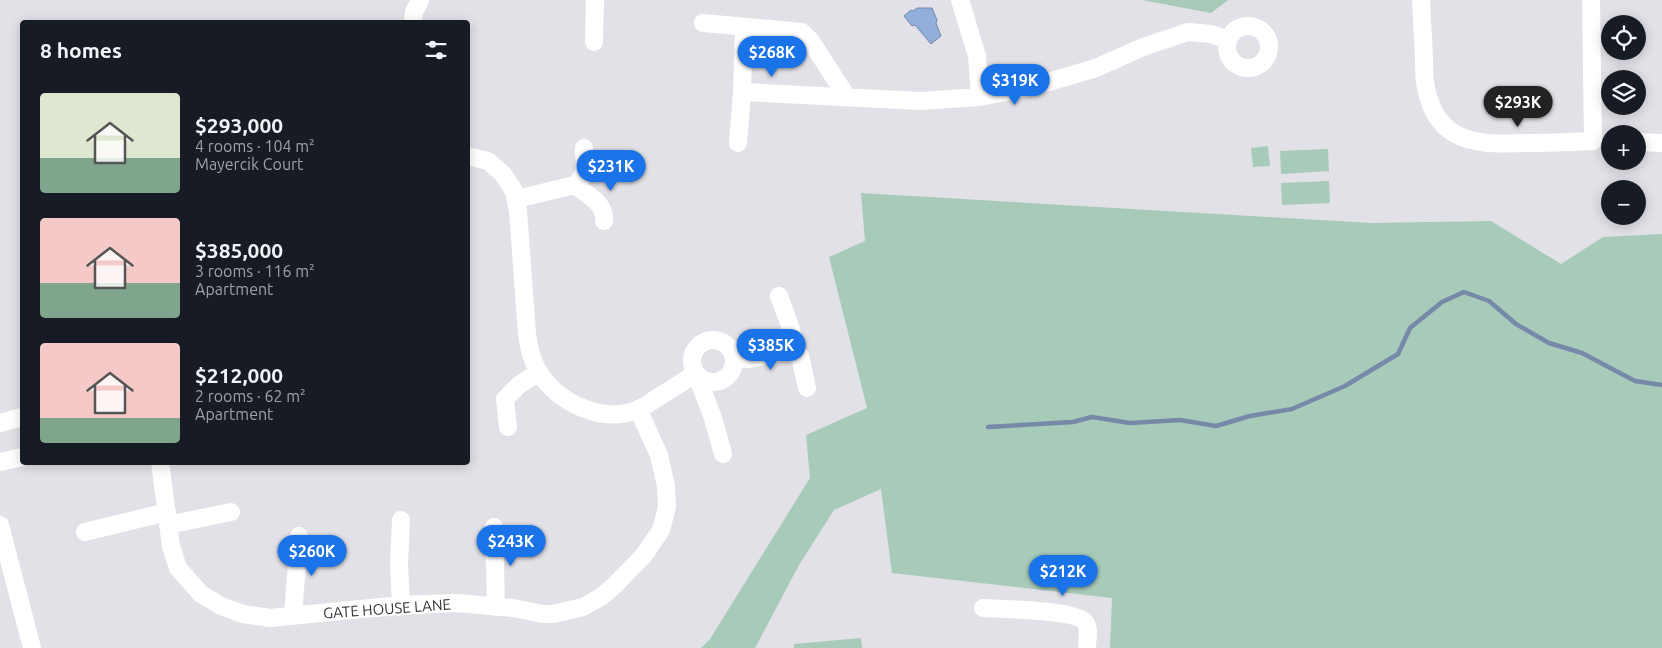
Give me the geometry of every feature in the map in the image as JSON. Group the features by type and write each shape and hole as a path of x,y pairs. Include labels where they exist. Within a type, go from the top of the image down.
{"street":[{"path":"413,20 414,12 420,0"},
{"path":"594,42 595,0"},
{"path":"960,0 977,56 980,97"},
{"path":"1421,0 1425,87 1433,109 1445,127 1458,136 1472,142 1491,145 1601,141"},
{"path":"1591,0 1601,128"},
{"path":"703,23 802,32 810,40 847,98"},
{"path":"738,143 744,27"},
{"path":"742,92 920,101 980,97 1035,86 1087,70 1143,47 1188,32 1211,34 1228,40"},
{"path":"1646,142 1662,143"},
{"path":"516,199 575,185 584,174 584,148"},
{"path":"470,156 488,161 502,174 514,191 518,211 526,334 530,353 539,372 548,384 561,396 577,406 594,411 612,413 638,409 696,374"},
{"path":"575,185 597,201 604,214 604,221"},
{"path":"779,296 791,329 792,339 787,351"},
{"path":"696,374 707,382 721,380 731,371 734,358 727,345 714,340 707,340 701,343 692,354 691,361 696,374 713,418 723,454"},
{"path":"734,358 749,359 787,351 800,356 807,388"},
{"path":"508,427 505,399 519,385 539,372"},
{"name":"GATE HOUSE LANE","path":"160,465 171,546 178,568 201,594 221,606 243,614 270,618 401,605 457,603 553,614 583,607 600,597 615,585 644,555 661,530 667,507 666,486 659,455 638,409"},
{"path":"0,423 20,418"},
{"path":"0,462 20,457"},
{"path":"85,532 167,519 231,512"},
{"path":"401,520 399,564 401,605"},
{"path":"0,525 32,648"},
{"path":"494,527 496,607"},
{"path":"293,616 299,536"},
{"path":"983,608 1066,614 1081,618 1088,627 1087,648"}],"green space":[{"path":"1142,0 1228,0 1211,13"},
{"path":"1268,146 1270,166 1253,167 1251,148"},
{"path":"1328,149 1329,171 1281,174 1280,151"},
{"path":"1329,181 1330,203 1282,205 1281,183"},
{"path":"861,193 1370,223 1491,221 1561,264 1603,237 1662,234 1662,648 1110,648 1112,598 892,573 881,489 834,510 799,565 755,648 701,648 710,639 810,478 806,435 867,408 829,257 865,241"},
{"path":"861,638 862,648 794,648 794,644"}],"water":[{"path":"917,8 932,8 937,20 936,23 941,36 931,44 915,25 912,26 904,16"}],"waterway":[{"path":"988,427 1073,422 1092,417 1130,423 1180,420 1216,426 1250,416 1292,409 1345,386 1398,354 1410,328 1442,302 1464,292 1489,301 1516,324 1549,343 1582,353 1635,381 1662,385"}]}
